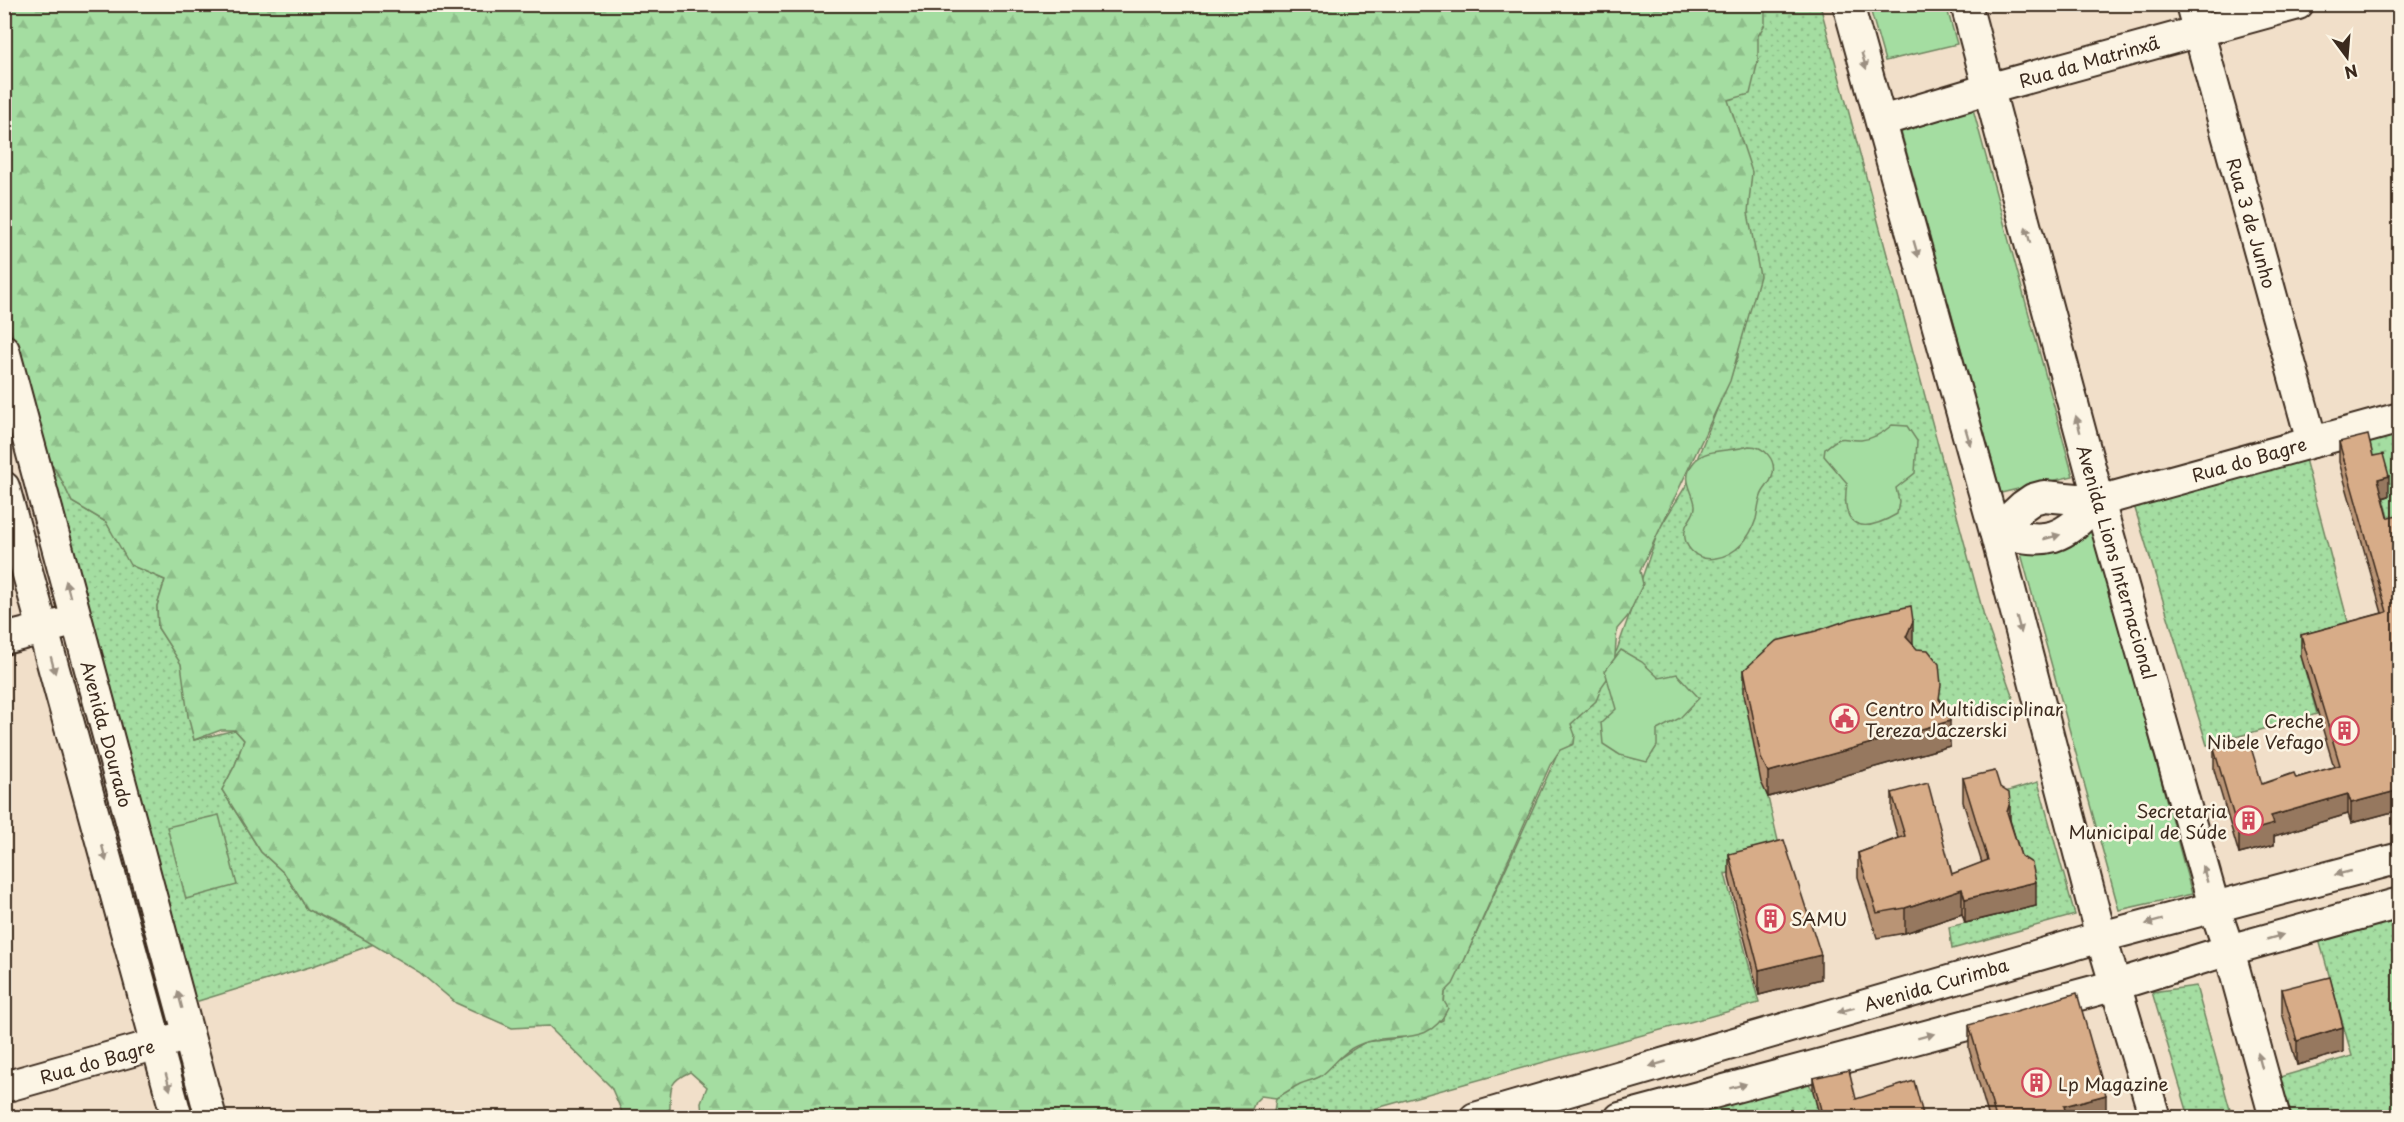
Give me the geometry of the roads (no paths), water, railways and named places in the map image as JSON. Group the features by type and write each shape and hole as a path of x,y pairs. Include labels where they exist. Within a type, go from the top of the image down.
{"street":[{"path":"1848,4 1995,532 2101,936 2155,1118"},
{"name":"Avenida Lions Internacional","path":"1966,4 2099,501 2276,1118"},
{"name":"Rua da Matrinxã","path":"1881,121 1988,89 2195,18 2298,4"},
{"name":"Rua 3 de Junho","path":"2195,18 2312,442"},
{"name":"Avenida Dourado","path":"4,350 211,1118"},
{"name":"Rua do Bagre","path":"1995,532 2033,499 2054,495 2099,501 2400,418"},
{"name":"Avenida Dourado","path":"4,487 177,1118"},
{"path":"1995,532 2037,540 2050,538 2074,527 2099,501"},
{"path":"4,639 76,620"},
{"name":"Avenida Curimba","path":"1475,1118 2101,936 2400,858"},
{"path":"1620,1118 2116,985 2229,950 2400,903"},
{"name":"Rua do Bagre","path":"4,1087 189,1035"}],"place":[{"name":"Centro Multidisciplinar Tereza Jaczerski","path":"1844,718"},
{"name":"Creche Nibele Vefago","path":"2345,730"},
{"name":"Secretaria Municipal de Súde","path":"2248,820"},
{"name":"SAMU","path":"1770,918"},
{"name":"Lp Magazine","path":"2037,1083"}]}
